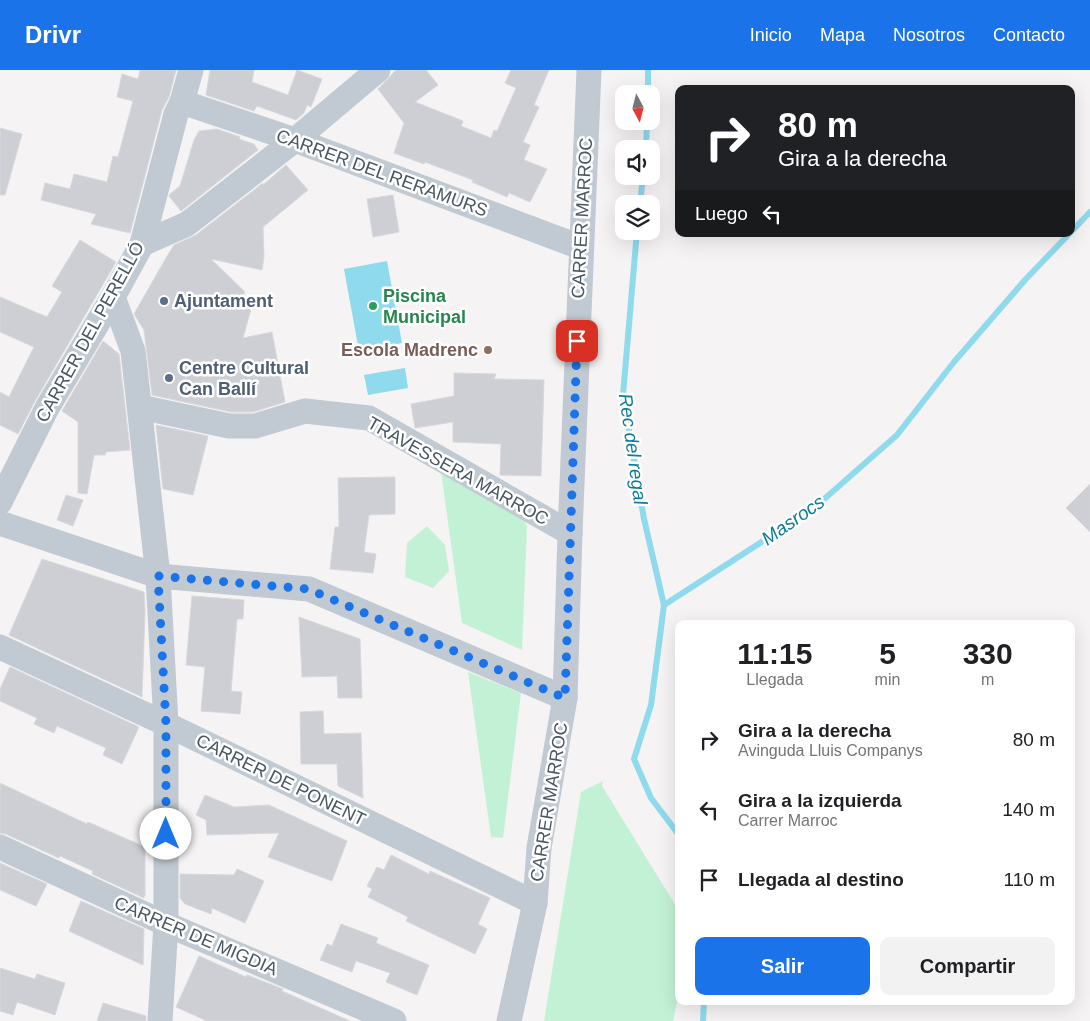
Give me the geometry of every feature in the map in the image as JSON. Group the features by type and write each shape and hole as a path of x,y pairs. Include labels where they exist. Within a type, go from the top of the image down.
{"street":[{"name":"CARRER DEL PERELLÓ","path":"0,502 47,408 114,297 142,244 176,114 182,102 191,70"},
{"path":"142,244 187,224 295,140 378,70"},
{"name":"CARRER MARROC","path":"510,1021 535,902 539,848 565,698 580,247 589,70"},
{"name":"CARRER DEL RERAMURS","path":"182,102 295,140 580,247"},
{"path":"114,297 133,351 158,576 166,724 166,924 160,1021"},
{"name":"TRAVESSERA MARROC","path":"140,407 229,426 255,426 305,411 369,418 570,532"},
{"path":"0,523 158,576 308,589 565,698"},
{"name":"CARRER DE PONENT","path":"0,647 166,724 535,902"},
{"name":"CARRER DE MIGDIA","path":"0,847 166,924 394,1021"}],"green space":[{"path":"441,472 524,521 527,526 522,650 462,623"},
{"path":"427,526 445,545 449,571 433,588 405,577 407,543"},
{"path":"468,672 521,693 503,838 491,837"},
{"path":"603,781 602,786 675,904 676,1005 673,1021 544,1021 581,792"}],"water":[{"name":"Piscina Municipal","path":"387,261 402,343 359,351 344,269"},
{"path":"405,368 408,388 368,395 364,375"}],"building":[{"path":"140,70 176,70 169,97 162,110 130,233 91,224 96,214 41,200 45,183 70,189 74,174 107,182 113,156 118,157 133,101 117,97 122,74 138,79"},
{"path":"210,70 254,70 252,82 288,95 297,70 322,79 311,107 307,105 304,113 296,120 257,106 254,111 206,95"},
{"path":"396,70 426,70 438,85 415,102 463,121 461,126 491,138 494,130 497,131 516,88 505,83 511,70 549,70 534,105 539,107 523,142 530,145 524,160 547,169 530,202 509,193 507,197 472,182 473,180 425,162 424,164 394,153 404,123 378,89"},
{"path":"0,128 22,134 5,195 0,195"},
{"path":"217,129 254,144 258,150 181,211 169,196 180,186 194,140 199,131"},
{"path":"286,165 308,190 263,227 264,257 262,270 211,259 245,292 238,304 251,309 243,338 272,332 285,402 253,412 231,412 152,395 144,330 134,314 166,258 174,245 196,235 263,183 263,185"},
{"path":"393,195 399,232 373,237 367,199"},
{"path":"80,240 116,262 35,401 18,434 0,425 0,392 9,397 34,347 0,332 0,297 47,317 62,292 52,286"},
{"path":"103,341 119,354 130,450 106,452 105,455 94,455 87,494 78,493 78,422 62,411"},
{"path":"454,373 496,374 494,379 544,380 541,476 500,475 501,444 453,442 453,422 415,428 411,404 454,396"},
{"path":"156,425 208,436 193,495 163,489"},
{"path":"395,477 395,514 369,515 364,552 376,554 373,573 330,569 335,527 339,527 338,478"},
{"path":"1090,484 1090,532 1066,508"},
{"path":"66,495 83,500 73,526 57,520"},
{"path":"42,559 144,592 142,697 9,635"},
{"path":"192,596 244,600 243,619 237,619 231,691 242,692 240,714 201,711 205,667 186,665"},
{"path":"299,617 360,639 362,698 338,698 337,676 302,677"},
{"path":"10,667 139,727 122,764 103,755 106,748 57,726 54,733 34,724 37,718 0,701 0,689"},
{"path":"323,711 324,734 361,733 363,798 338,786 337,764 301,764 300,712"},
{"path":"0,783 87,824 88,822 145,847 144,898 92,874 93,871 60,856 59,858 0,833"},
{"path":"205,795 234,807 269,805 347,841 332,881 268,857 279,833 207,835 206,820 196,815"},
{"path":"391,855 429,874 430,871 490,898 478,924 487,929 475,954 406,921 408,917 368,897 372,889 367,886 377,867 384,870"},
{"path":"0,863 47,884 36,906 0,890"},
{"path":"237,869 264,881 245,923 212,908 211,914 185,904 180,898 180,874 234,875"},
{"path":"81,901 144,929 143,965 69,931"},
{"path":"341,924 378,938 376,943 429,965 417,995 386,982 390,973 356,961 352,972 320,960 327,944 332,946"},
{"path":"199,956 246,977 247,975 283,989 282,991 350,1021 207,1021 176,1007"},
{"path":"0,968 35,979 37,974 65,983 55,1015 17,1002 13,1015 0,1011"},
{"path":"103,1003 146,1016 146,1021 97,1021"}],"waterway":[{"name":"Rec del regal","path":"648,70 648,85"},
{"name":"Rec del regal","path":"646,140 647,130"},
{"name":"Rec del regal","path":"641,195 642,185"},
{"name":"Masrocs","path":"1075,228 1090,212"},
{"name":"Masrocs","path":"675,830 651,798 634,759 651,705 664,605 814,508 897,435 954,362 1025,280 1066,237"},
{"name":"Rec del regal","path":"636,240 623,395 644,519 664,605"},
{"name":"Masrocs","path":"703,1021 704,1005"}],"place":[{"name":"Ajuntament","path":"164,301"},
{"name":"Piscina Municipal","path":"373,306"},
{"name":"Escola Madrenc","path":"488,350"},
{"name":"Centre Cultural Can Ballí","path":"169,378"}],"route":[{"path":"166,834 166,724 158,576 308,589 565,698 577,341"}]}
